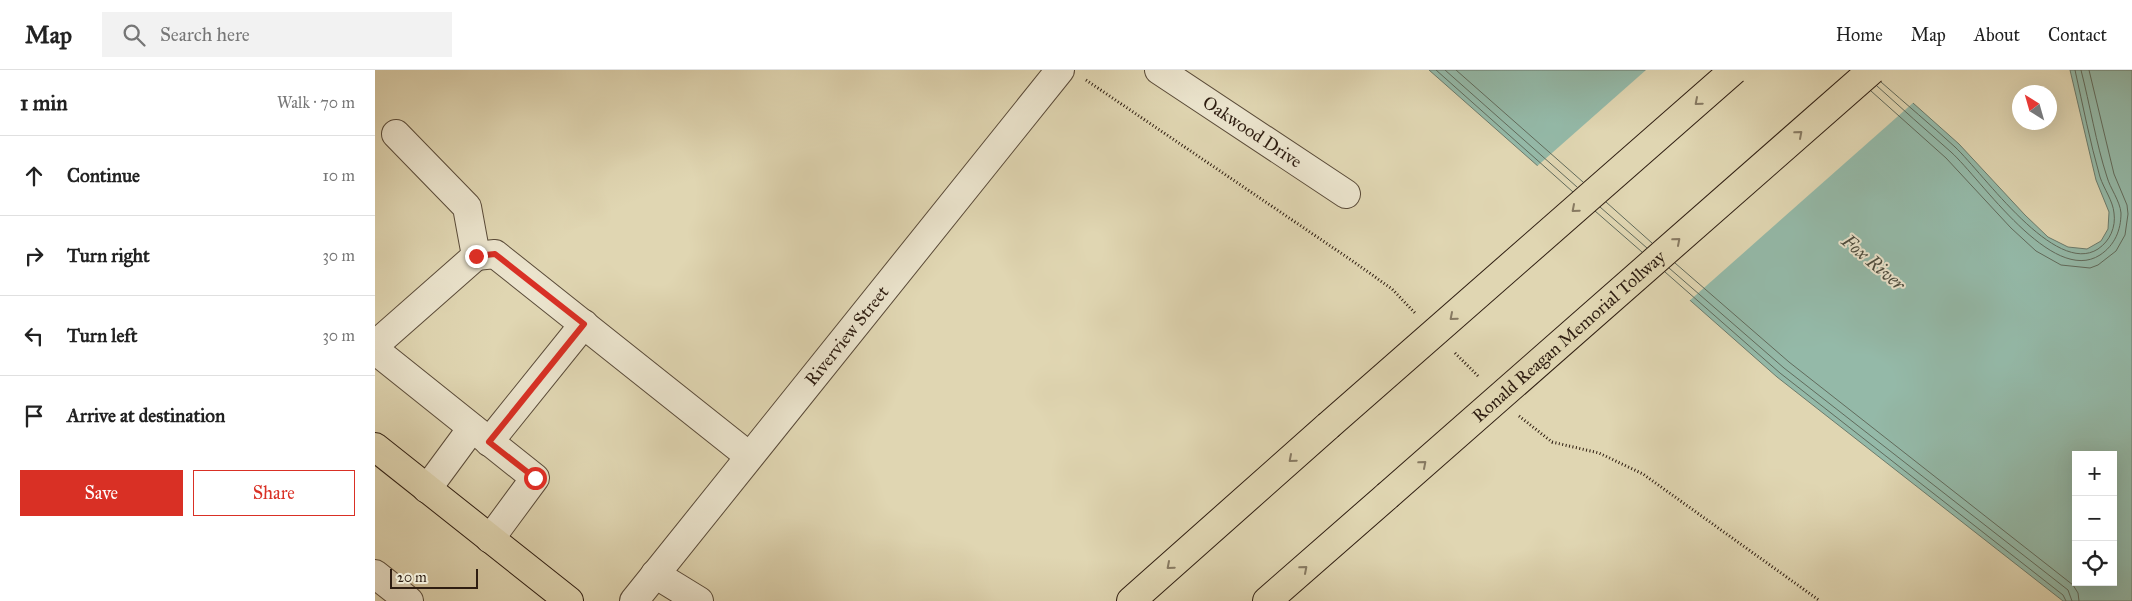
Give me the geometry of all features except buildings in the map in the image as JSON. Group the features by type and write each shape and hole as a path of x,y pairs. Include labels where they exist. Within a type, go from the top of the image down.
{"main road":[{"path":"1131,601 1734,70"},
{"name":"Ronald Reagan Memorial Tollway","path":"1267,601 1872,70"},
{"path":"375,447 569,601"}],"street":[{"name":"Riverview Street","path":"634,601 1060,70"},
{"name":"Oakwood Drive","path":"1159,70 1346,194"},
{"path":"396,134 467,207 476,256"},
{"path":"490,539 535,478 378,357 476,256 495,254 749,456"},
{"path":"427,488 481,435 584,324"},
{"path":"375,574 406,600"},
{"path":"655,574 699,601"}],"water":[{"name":"Fox River","path":"1429,70 1876,70 1959,144 2048,237 2068,247 2087,249 2101,241 2108,229 2109,212 2096,180 2070,70 2132,70 2132,601 2063,601 1777,377"}],"pier":[{"path":"1646,70 1880,70 1914,102 1688,302 1535,168"}],"route":[{"path":"476,256 495,254 584,324 489,442 535,478"}]}
